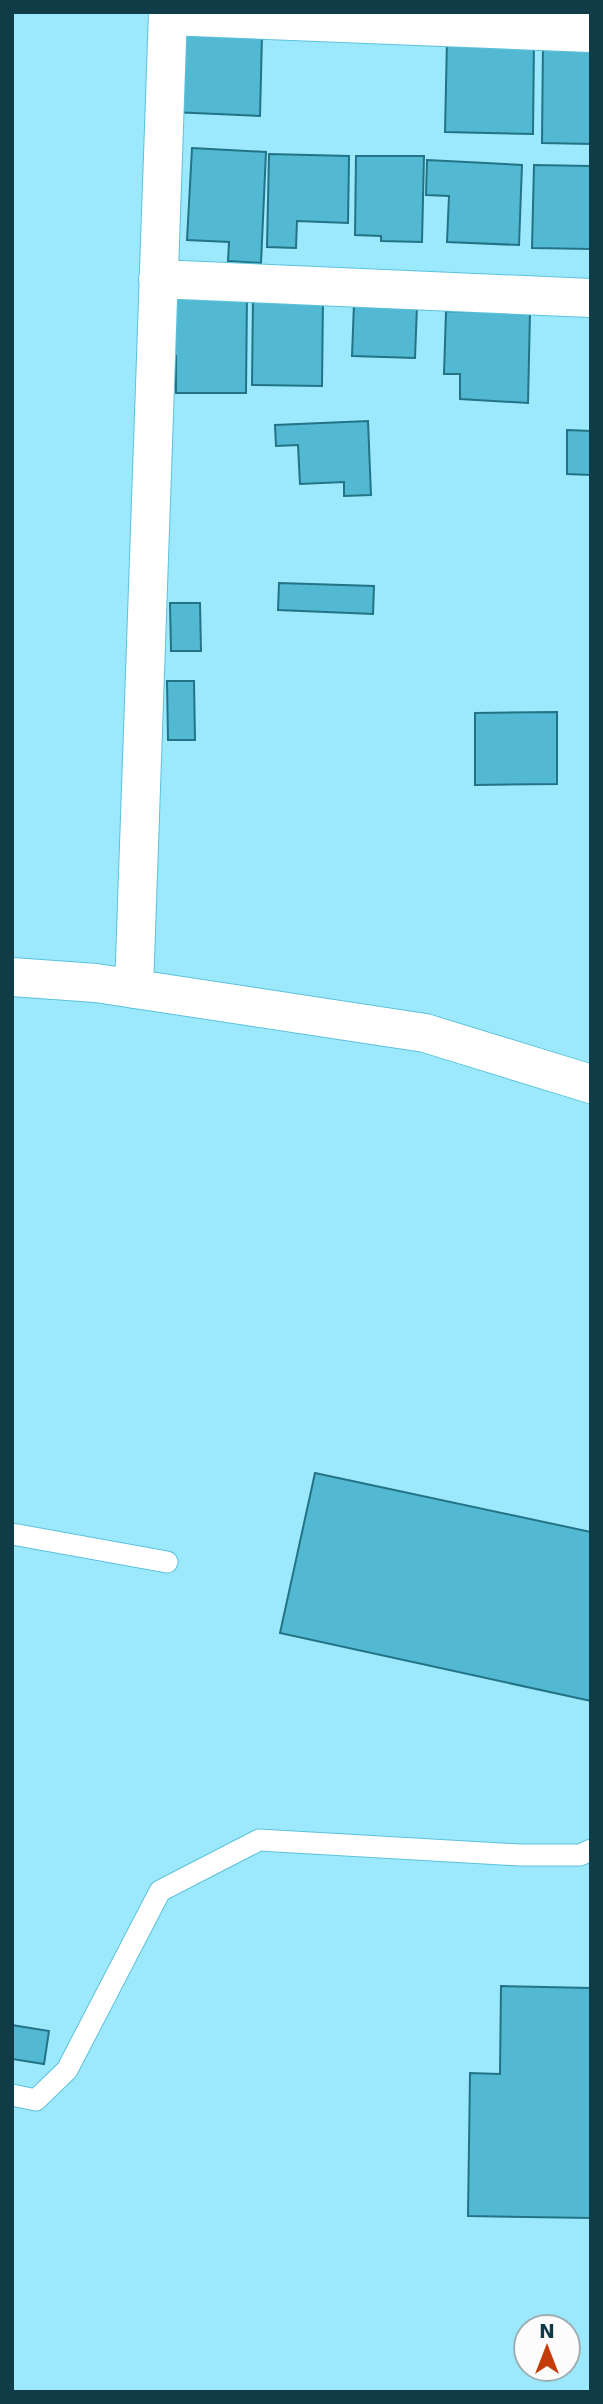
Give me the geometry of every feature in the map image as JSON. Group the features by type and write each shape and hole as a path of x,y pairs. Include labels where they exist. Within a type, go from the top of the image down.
{"street":[{"path":"134,989 168,14 591,33"},
{"path":"158,279 591,298"},
{"path":"12,977 134,989 425,1033 591,1084"}],"lane":[{"path":"12,1534 167,1562"},
{"path":"12,2095 37,2100 67,2070 160,1891 259,1840 520,1855 580,1855 591,1850"}],"building":[{"path":"175,32 262,35 260,116 172,112"},
{"path":"447,39 534,40 533,134 445,132"},
{"path":"543,42 591,42 591,144 542,143"},
{"path":"192,148 266,152 261,263 228,261 229,242 187,240"},
{"path":"269,154 349,156 348,223 297,221 296,248 267,247"},
{"path":"356,156 424,156 422,242 381,241 381,236 355,235"},
{"path":"427,160 522,165 519,245 447,242 449,196 426,195"},
{"path":"534,165 591,166 591,249 532,248"},
{"path":"166,293 247,293 246,393 176,393 176,356 165,356"},
{"path":"253,297 323,298 322,386 252,385"},
{"path":"354,303 417,306 415,358 352,356"},
{"path":"446,311 530,312 528,403 460,399 460,374 444,374"},
{"path":"368,421 371,495 344,496 344,482 300,484 298,445 276,446 275,425"},
{"path":"567,430 591,431 591,475 567,474"},
{"path":"279,583 374,586 373,614 278,610"},
{"path":"170,603 200,603 201,651 171,651"},
{"path":"167,681 194,681 195,740 168,740"},
{"path":"557,712 557,784 475,785 475,713"},
{"path":"315,1473 591,1532 591,1701 280,1633"},
{"path":"501,1986 591,1988 591,2218 468,2216 470,2073 500,2074"},
{"path":"12,2025 49,2031 44,2064 12,2059"}]}
